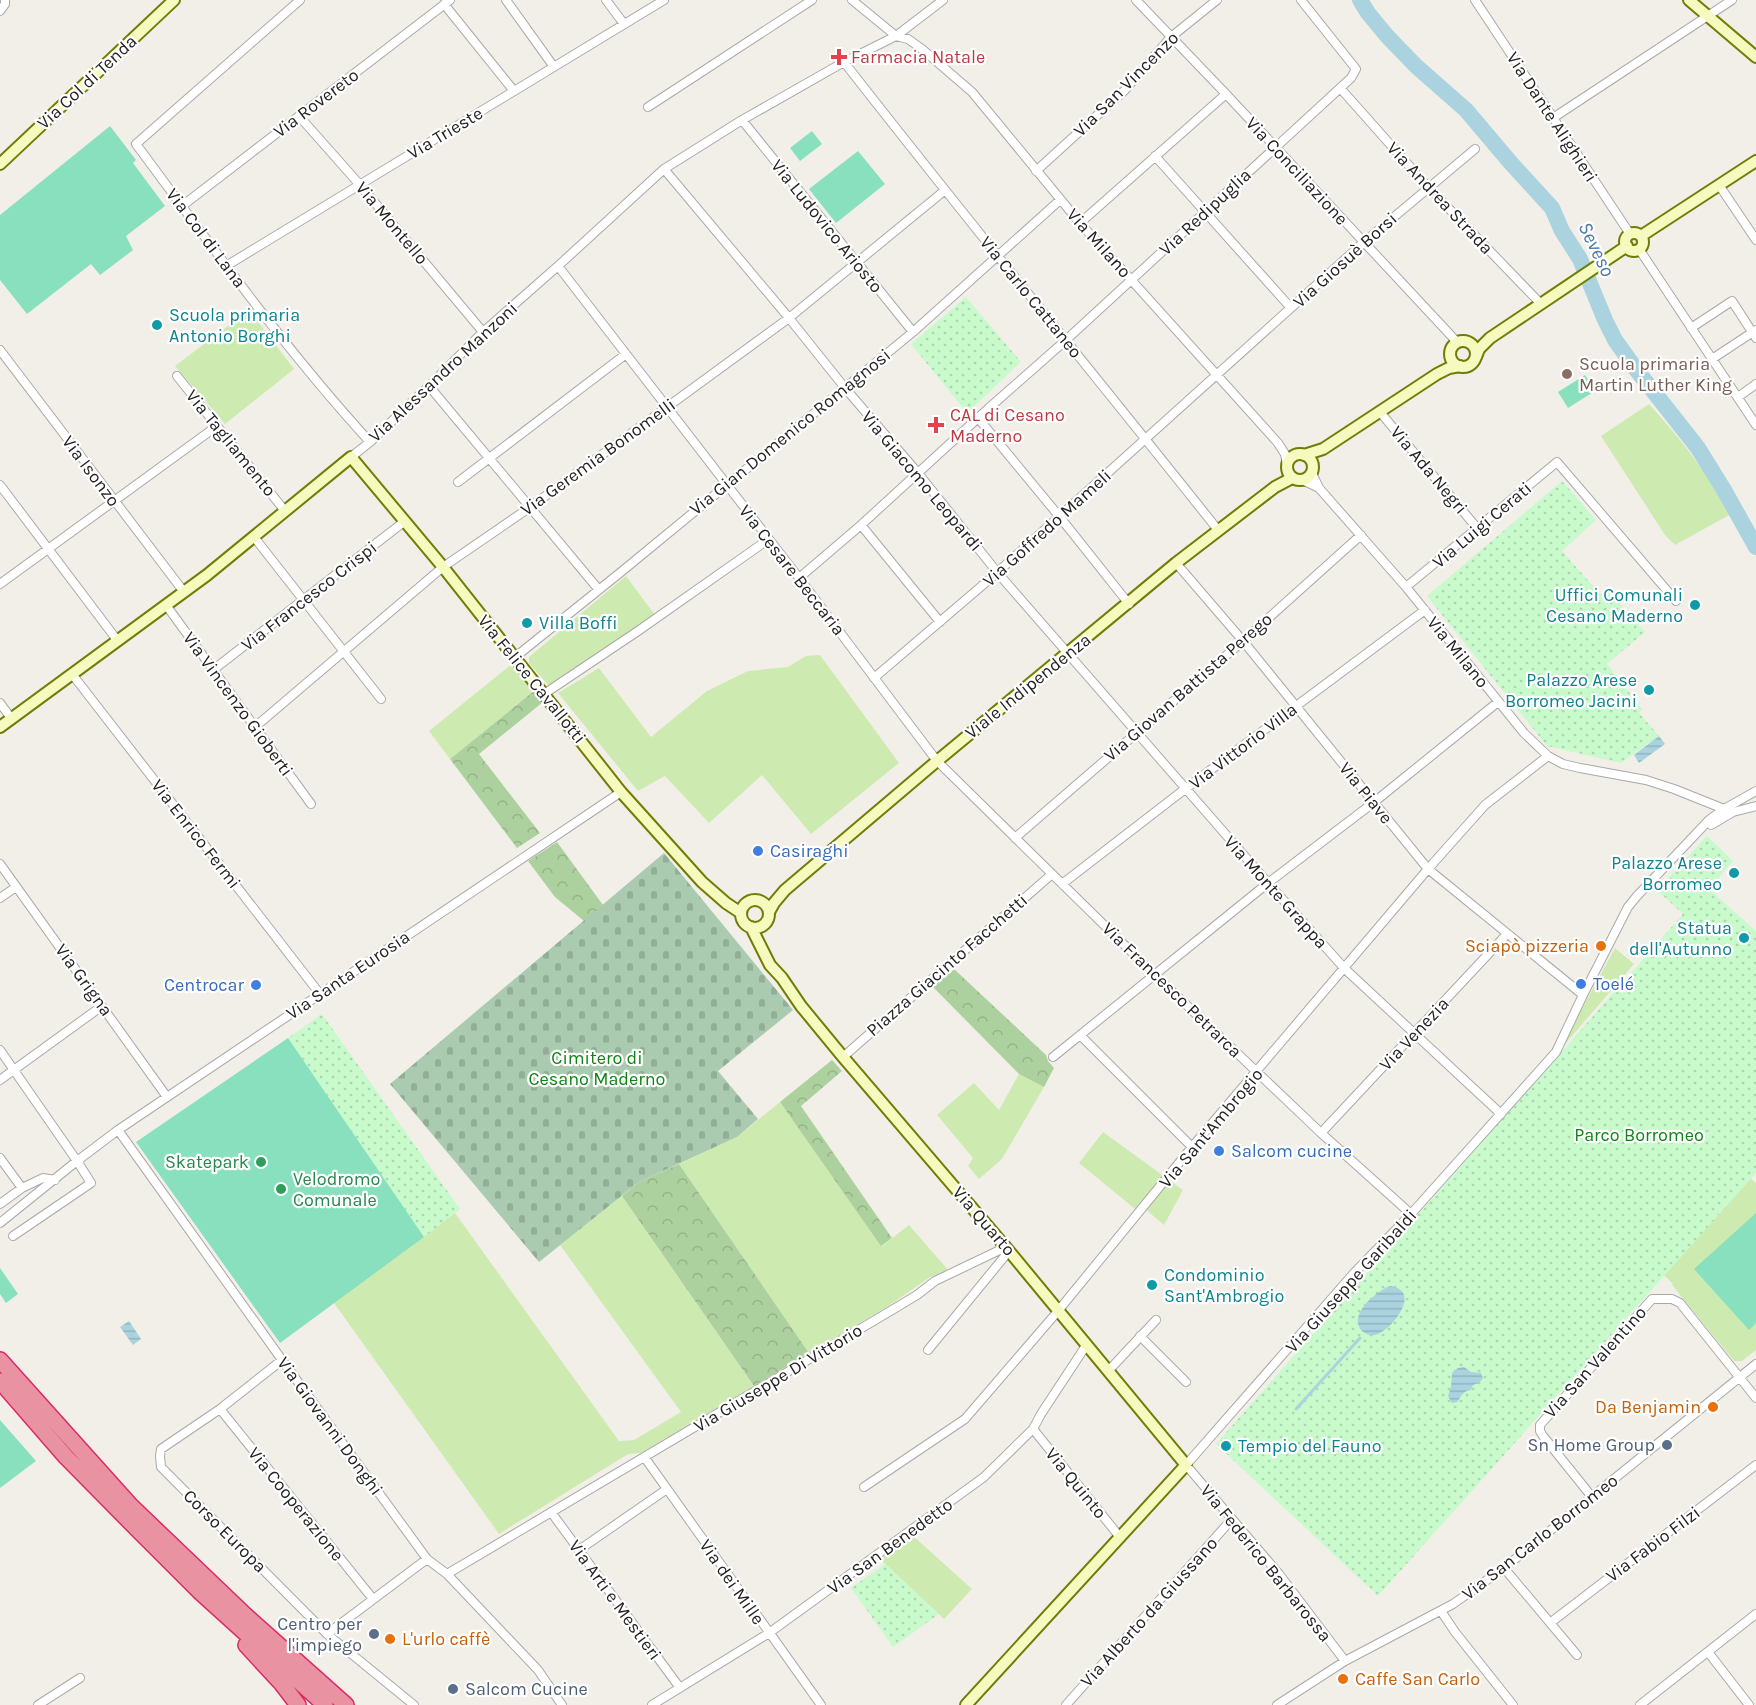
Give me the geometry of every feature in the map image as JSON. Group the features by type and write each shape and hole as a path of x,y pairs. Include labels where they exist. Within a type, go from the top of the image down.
{"highway":[{"path":"0,1360 131,1506 245,1615 346,1705"},
{"path":"0,1381 66,1457 199,1591 325,1705"},
{"path":"199,1591 282,1683 298,1705"}],"street":[{"path":"0,11 5,0"},
{"name":"Via Col di Lana","path":"300,0 136,144 226,266 335,403 370,442"},
{"path":"506,0 554,67"},
{"path":"606,0 624,24"},
{"name":"Via Trieste","path":"226,266 664,0"},
{"path":"648,106 812,0"},
{"name":"Via Milano","path":"852,0 896,36 908,39 967,87 1080,223 1278,443 1292,473 1319,488 1406,587 1524,733 1548,756 1563,764 1594,772 1646,780 1724,809"},
{"name":"Via Alessandro Manzoni","path":"0,727 184,592 370,442 483,332 664,169 742,120 844,62 896,36 943,0"},
{"name":"Via Conciliazione","path":"1136,0 1276,147 1363,243 1462,342"},
{"name":"Via San Vincenzo","path":"1036,171 1125,90 1171,38 1217,0"},
{"name":"Via Redipuglia","path":"799,578 1066,340 1351,78 1356,69 1301,0"},
{"name":"Via Dante Alighieri","path":"1475,0 1553,118 1635,235"},
{"path":"1689,0 1756,57"},
{"path":"1553,118 1732,0"},
{"name":"Via Col di Tenda","path":"0,164 171,1"},
{"path":"447,2 514,91"},
{"name":"Via Rovereto","path":"182,206 447,2"},
{"name":"Via Carlo Cattaneo","path":"844,62 944,191 1218,530"},
{"name":"Via Andrea Strada","path":"1341,89 1428,187 1541,304"},
{"path":"1080,223 1226,94"},
{"name":"Via Montello","path":"299,116 360,184 483,332"},
{"name":"Via Ludovico Ariosto","path":"742,120 913,332"},
{"name":"Via Giosuè Borsi","path":"1217,376 1363,243 1475,149"},
{"path":"1155,156 1291,308"},
{"path":"1626,246 1626,239 1756,161"},
{"name":"Via Giacomo Leopardi","path":"664,169 1067,654"},
{"path":"1719,185 1756,240"},
{"name":"Via Geremia Bonomelli","path":"255,727 443,567 529,508 789,318 944,191"},
{"name":"Via Gian Domenico Romagnosi","path":"514,658 913,332 1060,200"},
{"path":"1626,246 1632,251 1639,249 1643,244 1635,235"},
{"path":"1323,450 1306,479 1292,473 1291,458 1295,455 1323,450 1437,374 1449,368 1472,364 1479,350 1490,338 1626,246"},
{"path":"1639,249 1756,425"},
{"name":"Via Cesare Beccaria","path":"558,266 937,761"},
{"path":"1691,328 1732,302 1755,333 1712,359"},
{"path":"1437,374 1454,345 1490,338"},
{"path":"1462,342 1476,349 1476,357"},
{"name":"Via Isonzo","path":"0,350 184,592"},
{"path":"1450,353 1453,361 1460,366"},
{"path":"458,482 626,354"},
{"name":"Via Tagliamento","path":"177,376 285,511"},
{"name":"Via Goffredo Mameli","path":"874,678 1217,376"},
{"path":"1738,397 1756,384"},
{"path":"429,386 599,590"},
{"name":"Via Ada Negri","path":"1380,412 1477,528"},
{"path":"978,418 1129,604"},
{"path":"0,584 217,426"},
{"path":"1304,455 1308,457 1312,468"},
{"name":"Via Felice Cavallotti","path":"351,457 443,567 621,792 702,882 741,913"},
{"name":"Via Luigi Cerati","path":"1406,587 1557,462 1676,601"},
{"name":"Via Milano","path":"1312,468 1319,488"},
{"name":"Viale Indipendenza","path":"769,912 785,890 937,761 1176,563 1292,473"},
{"path":"0,485 117,640"},
{"name":"Via Francesco Crispi","path":"213,670 405,521"},
{"path":"861,525 940,622"},
{"name":"Via Giovan Battista Perego","path":"1015,838 1243,641 1361,535"},
{"path":"254,537 381,699"},
{"path":"544,694 769,539"},
{"name":"Via Piave","path":"1176,563 1243,641 1428,869 1583,995"},
{"name":"Via Vincenzo Gioberti","path":"166,605 311,804"},
{"name":"Via Vittorio Villa","path":"1062,884 1425,610"},
{"name":"Via Monte Grappa","path":"1067,654 1345,969 1501,1114"},
{"name":"Via Enrico Fermi","path":"72,674 320,994"},
{"path":"1053,1057 1268,883 1373,803 1498,702"},
{"path":"0,703 11,718"},
{"name":"Via Sant'Ambrogio","path":"864,1487 965,1419 1428,869 1485,805 1548,756"},
{"name":"Via Francesco Petrarca","path":"937,761 1155,975 1411,1215"},
{"name":"Via Santa Eurosia","path":"0,1223 118,1130 621,792"},
{"name":"Via Giuseppe Garibaldi","path":"966,1705 1186,1465 1354,1274 1411,1215 1556,1052 1628,907 1652,879 1709,820 1756,792"},
{"name":"Via Giuseppe Garibaldi","path":"1699,832 1733,812 1756,806"},
{"name":"Via Grigna","path":"0,864 167,1097"},
{"name":"Piazza Giacinto Facchetti","path":"843,1057 1052,874"},
{"path":"0,898 16,886"},
{"name":"Viale Indipendenza","path":"761,901 785,890"},
{"path":"719,896 749,902"},
{"path":"753,900 761,901 768,908 767,920 764,924 751,927 744,921 741,913 745,904 753,900"},
{"name":"Via Quarto","path":"764,924 765,945 782,978 801,1006 1008,1249 1186,1465"},
{"name":"Via Quarto","path":"751,927 770,965 782,978"},
{"name":"Via Venezia","path":"1321,1133 1507,934"},
{"path":"0,1080 102,1006"},
{"path":"1080,1035 1192,1147"},
{"path":"0,1050 91,1183 14,1236"},
{"name":"Via Giovanni Donghi","path":"118,1130 427,1559 447,1574 538,1670 562,1705"},
{"path":"0,1158 22,1188"},
{"name":"Via Santa Eurosia","path":"0,1204 22,1188 43,1178 55,1180"},
{"path":"928,1350 1008,1249"},
{"name":"Via Giuseppe Di Vittorio","path":"447,1574 917,1295 935,1281 1008,1249"},
{"name":"Via San Valentino","path":"1592,1497 1543,1436 1540,1425 1650,1300 1660,1298 1678,1301 1740,1377"},
{"path":"1110,1368 1156,1320"},
{"path":"1140,1336 1186,1382"},
{"name":"Via San Benedetto","path":"652,1705 769,1633 984,1478 1033,1429 1087,1344"},
{"name":"Corso Europa","path":"282,1360 220,1409 161,1449 161,1467 327,1634 414,1705"},
{"name":"Via San Carlo Borromeo","path":"1277,1705 1346,1662 1453,1604 1504,1568 1756,1364"},
{"path":"1740,1377 1756,1398"},
{"name":"Via Cooperazione","path":"220,1409 373,1599"},
{"name":"Via Quinto","path":"1033,1429 1119,1536"},
{"name":"Via dei Mille","path":"645,1458 821,1705"},
{"name":"Via Federico Barbarossa","path":"1186,1465 1279,1574 1346,1662"},
{"name":"Via Fabio Filzi","path":"1550,1623 1756,1465"},
{"path":"579,1550 667,1489"},
{"name":"Via Arti e Mestieri","path":"551,1512 680,1688"},
{"name":"Via Alberto da Giussano","path":"1066,1705 1232,1519"},
{"path":"327,1634 427,1559"},
{"path":"1504,1568 1577,1655"},
{"path":"1441,1611 1455,1632 1514,1705"},
{"path":"1640,1705 1756,1614"},
{"path":"1708,1652 1749,1705"},
{"path":"38,1705 80,1678"}],"green space":[{"path":"110,126 136,160 133,163 165,206 126,236 133,250 100,275 91,264 27,314 0,280 0,215"},
{"path":"812,131 822,144 800,161 790,148"},
{"path":"858,151 885,184 836,223 809,189"},
{"path":"966,297 1021,362 967,413 911,344"},
{"path":"249,310 294,369 225,424 175,366"},
{"path":"1585,375 1595,391 1568,408 1558,392"},
{"path":"1649,404 1693,457 1731,514 1675,545 1665,535 1601,436"},
{"path":"1562,481 1596,520 1562,551 1599,593 1611,593 1645,632 1607,664 1642,709 1639,713 1659,736 1621,763 1547,746 1427,596"},
{"path":"626,576 655,615 549,686 529,663 529,657"},
{"path":"820,655 899,763 811,834 762,775 709,823 665,776 638,791 558,693 599,668 651,737 707,691 748,671 788,667 806,656"},
{"path":"512,664 534,691 450,759 429,731"},
{"path":"534,691 543,702 479,754 540,833 517,848 450,759"},
{"name":"Parco Borromeo","path":"1707,836 1733,861 1709,889 1756,931 1756,1173 1378,1596 1216,1444 1683,914 1657,890"},
{"path":"557,842 603,905 584,921 555,897 528,861"},
{"name":"Cimitero di Cesano Maderno","path":"664,853 793,1010 718,1071 758,1119 737,1137 639,1182 539,1262 390,1084"},
{"path":"1615,948 1634,964 1559,1051"},
{"path":"954,969 1046,1055 1054,1068 1044,1087 1019,1074 933,987"},
{"path":"322,1014 460,1209 424,1237 288,1038"},
{"name":"Velodromo Comunale","path":"288,1038 424,1237 280,1343 136,1142"},
{"path":"832,1060 842,1071 801,1106 892,1238 881,1246 780,1102"},
{"path":"1019,1074 1044,1087 1002,1159 979,1179 968,1166 973,1158 937,1115 974,1083 999,1110"},
{"path":"780,1102 882,1246 909,1225 949,1271 930,1277 890,1305 809,1353 679,1164 737,1137"},
{"path":"1103,1132 1183,1190 1164,1225 1144,1208 1140,1213 1079,1163"},
{"path":"679,1164 809,1353 754,1386 622,1196 639,1182"},
{"path":"1750,1178 1756,1183 1756,1350 1742,1361 1734,1361 1664,1275"},
{"path":"622,1196 754,1386 641,1453 628,1454 499,1534 334,1303 455,1213 619,1441 634,1440 681,1412 560,1245"},
{"path":"1756,1213 1756,1323 1749,1330 1694,1269"},
{"path":"0,1268 18,1294 6,1303 0,1294"},
{"path":"0,1420 36,1461 0,1488"},
{"path":"912,1535 972,1589 944,1619 880,1559"},
{"path":"885,1564 939,1614 893,1647 851,1588"}],"water":[{"path":"1659,736 1665,744 1639,763 1634,755"},
{"path":"1390,1286 1400,1289 1404,1295 1401,1310 1396,1319 1382,1332 1367,1334 1358,1325 1361,1311 1371,1298"},
{"path":"129,1321 141,1339 133,1345 120,1327"},
{"path":"1464,1367 1471,1372 1481,1373 1483,1378 1479,1383 1473,1385 1471,1390 1464,1393 1457,1402 1452,1403 1448,1396 1452,1373"}],"waterway":[{"name":"Seveso","path":"1360,0 1387,36 1416,66 1466,110 1552,208 1562,231 1580,259 1615,340 1698,448 1756,547"},
{"path":"1296,1409 1360,1338"}],"place":[{"name":"Farmacia Natale","path":"839,57"},
{"name":"Scuola primaria Antonio Borghi","path":"157,325"},
{"name":"Scuola primaria Martin Luther King","path":"1567,374"},
{"name":"CAL di Cesano Maderno","path":"936,425"},
{"name":"Uffici Comunali Cesano Maderno","path":"1695,605"},
{"name":"Villa Boffi","path":"527,623"},
{"name":"Palazzo Arese Borromeo Jacini","path":"1649,690"},
{"name":"Casiraghi","path":"758,851"},
{"name":"Palazzo Arese Borromeo","path":"1734,873"},
{"name":"Statua dell'Autunno","path":"1744,938"},
{"name":"Sciapò pizzeria","path":"1601,946"},
{"name":"Toelé","path":"1581,984"},
{"name":"Centrocar","path":"256,985"},
{"name":"Salcom cucine","path":"1219,1151"},
{"name":"Skatepark","path":"261,1162"},
{"name":"Velodromo Comunale","path":"281,1189"},
{"name":"Condominio Sant'Ambrogio","path":"1152,1285"},
{"name":"Da Benjamin","path":"1713,1407"},
{"name":"Sn Home Group","path":"1667,1445"},
{"name":"Tempio del Fauno","path":"1226,1446"},
{"name":"Centro per l'impiego","path":"374,1634"},
{"name":"L'urlo caffè","path":"390,1639"},
{"name":"Caffe San Carlo","path":"1343,1679"},
{"name":"Salcom Cucine","path":"453,1689"}]}
